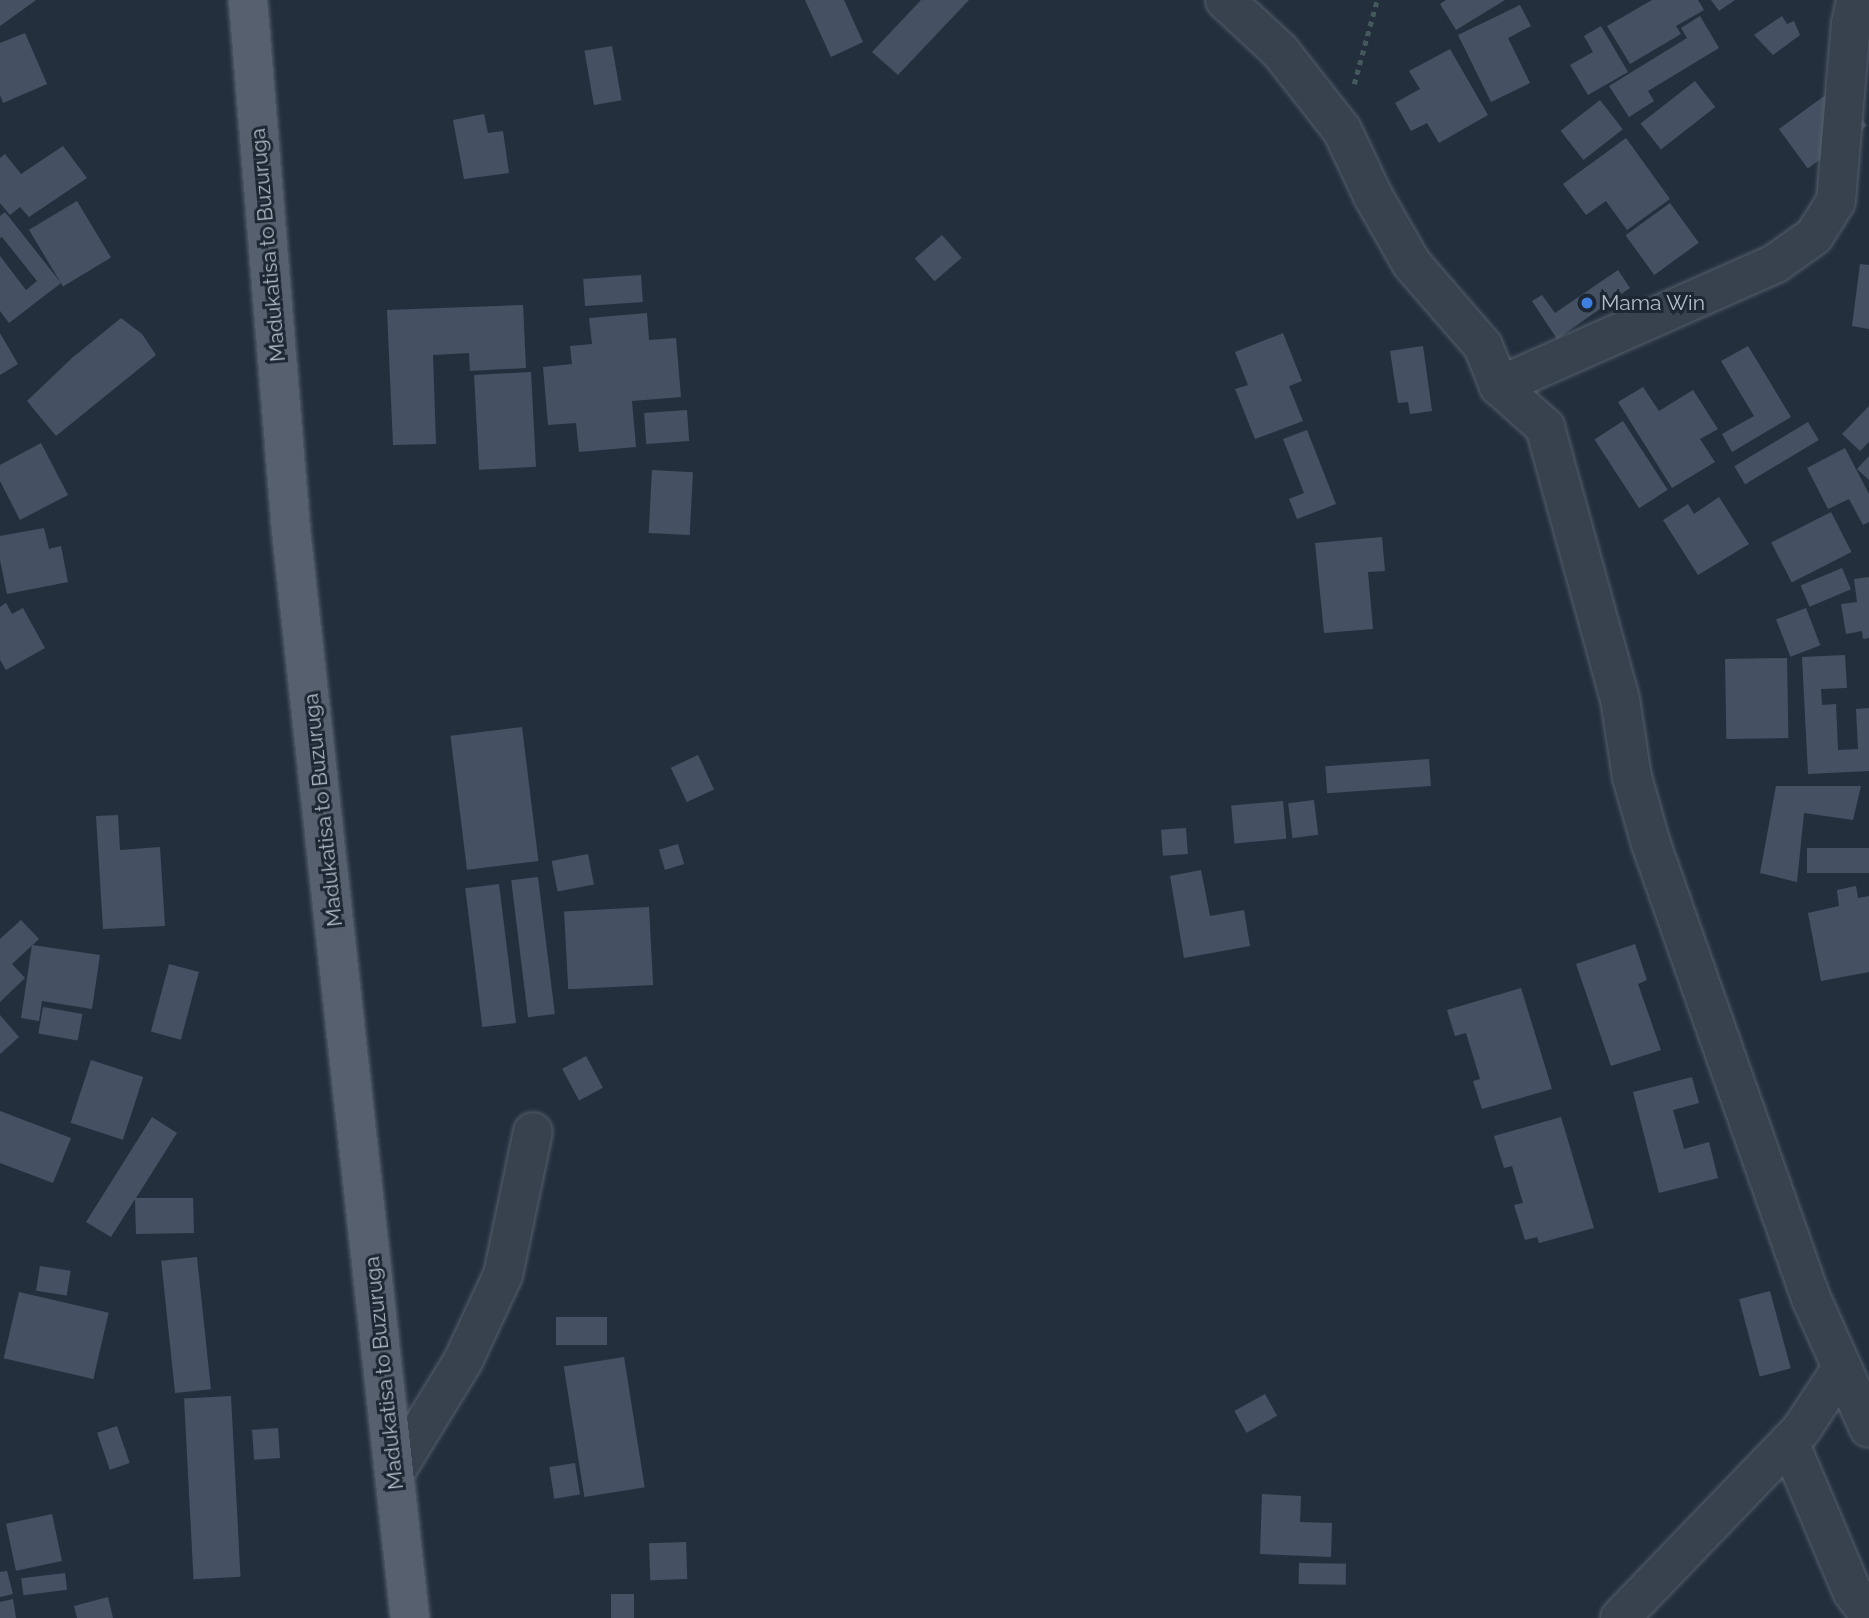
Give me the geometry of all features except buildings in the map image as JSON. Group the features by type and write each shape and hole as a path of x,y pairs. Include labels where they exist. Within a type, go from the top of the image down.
{"main road":[{"name":"Madukatisa to Buzuruga","path":"248,0 291,530 410,1618"}],"street":[{"path":"1225,0 1280,51 1342,130 1373,197 1412,264 1483,345 1499,386 1545,427 1620,699 1632,777 1651,845 1811,1298 1869,1428"},
{"path":"1499,386 1776,262 1814,236 1836,201 1851,24 1856,0"},
{"path":"395,1472 464,1361 503,1275 533,1132"},
{"path":"1620,1618 1801,1430 1842,1368"},
{"path":"1789,1442 1852,1591 1869,1614"}],"path":[{"path":"1342,130 1377,0"}],"place":[{"name":"Mama Win","path":"1587,303"}]}
